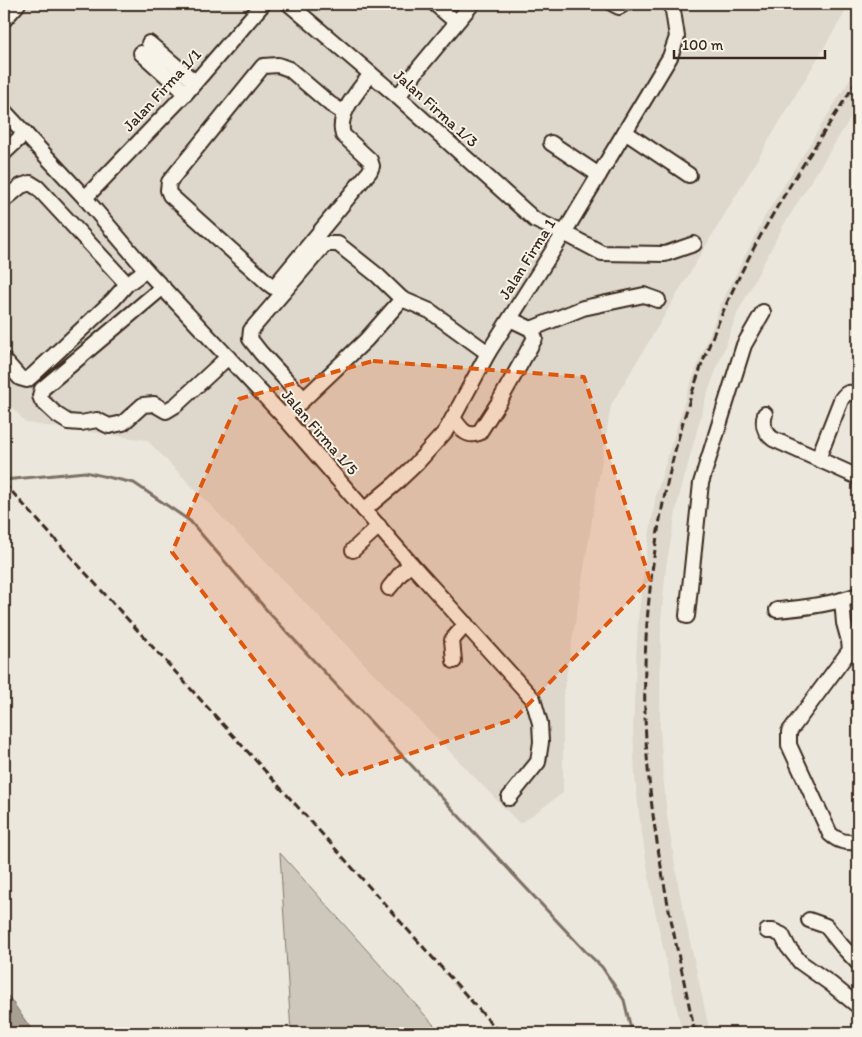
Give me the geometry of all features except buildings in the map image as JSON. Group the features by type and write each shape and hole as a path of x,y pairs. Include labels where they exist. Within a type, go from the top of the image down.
{"street":[{"path":"4,20 18,4"},
{"name":"Jalan Firma 1/1","path":"85,198 191,87 263,4"},
{"name":"Jalan Firma 1/3","path":"289,4 398,97 535,220 602,253 666,254 694,244"},
{"path":"435,4 456,22"},
{"path":"398,97 418,69 472,4"},
{"path":"613,4 619,8 624,4"},
{"name":"Jalan Firma 1","path":"364,510 416,464 445,432 454,418 488,353 564,233 670,57 677,37 672,4"},
{"path":"145,48 191,87"},
{"path":"344,113 330,104 289,69 278,65 263,66 169,182 168,190 170,195 269,284 273,287 275,286 370,171 372,166 370,160 343,135 341,130 344,113 371,74"},
{"name":"Jalan Firma 1/5","path":"4,111 85,198 146,270 284,417 411,564 533,699 540,723 542,742 538,762 509,798"},
{"path":"625,132 689,174"},
{"path":"4,153 25,133"},
{"path":"552,143 599,175"},
{"path":"4,200 20,186 30,183 38,188 127,284"},
{"path":"304,399 250,339 251,330 325,244 338,244 377,275 402,299 430,311 488,353"},
{"path":"4,360 20,378 27,380 113,300 127,284 146,270"},
{"path":"162,287 42,389 40,396 42,401 68,422 81,423 98,420 109,426 123,423 143,404 154,404 166,410 176,406 228,356"},
{"path":"510,320 531,328 583,308 644,295 658,300"},
{"path":"284,417 366,340 402,299"},
{"path":"687,616 701,483 744,346 763,312"},
{"path":"454,418 464,432 473,435 478,433 499,402 534,338 531,328"},
{"path":"818,459 841,400 845,394 851,392 858,395"},
{"path":"765,414 763,422 769,436 858,477"},
{"path":"353,550 379,526"},
{"path":"389,588 411,564"},
{"path":"777,610 796,609 858,595"},
{"path":"842,600 844,623 850,650 789,732 789,745 830,834 844,842 858,842"},
{"path":"454,661 452,640 466,624"},
{"path":"808,920 826,926 858,963"},
{"path":"767,931 774,931 782,935 788,947 800,962 832,984 858,1006"}],"highlighted area":[{"path":"373,361 584,377 650,580 514,719 343,776 172,552 239,399"}],"shaded area":[{"path":"4,4 850,4 611,405 563,696 563,793 520,824 147,440 26,423 4,398"},
{"path":"858,66 858,106 783,226 738,312 706,397 678,501 666,567 661,621 660,726 667,816 680,895 710,1033 682,1033 653,902 635,778 633,729 638,620 656,495 687,393 721,304 765,216"},
{"path":"280,853 441,1033 291,1033"},
{"path":"4,994 9,997 34,1033 4,1033"}],"waterway":[{"path":"4,480 85,472 134,483 190,521 271,615 602,967 624,1000 632,1033"}],"railway":[{"path":"695,1033 658,851 650,790 645,723 645,656 650,589 659,523 673,457 692,393 715,330 743,269 769,220 858,79"},
{"path":"4,483 500,1033"}]}
